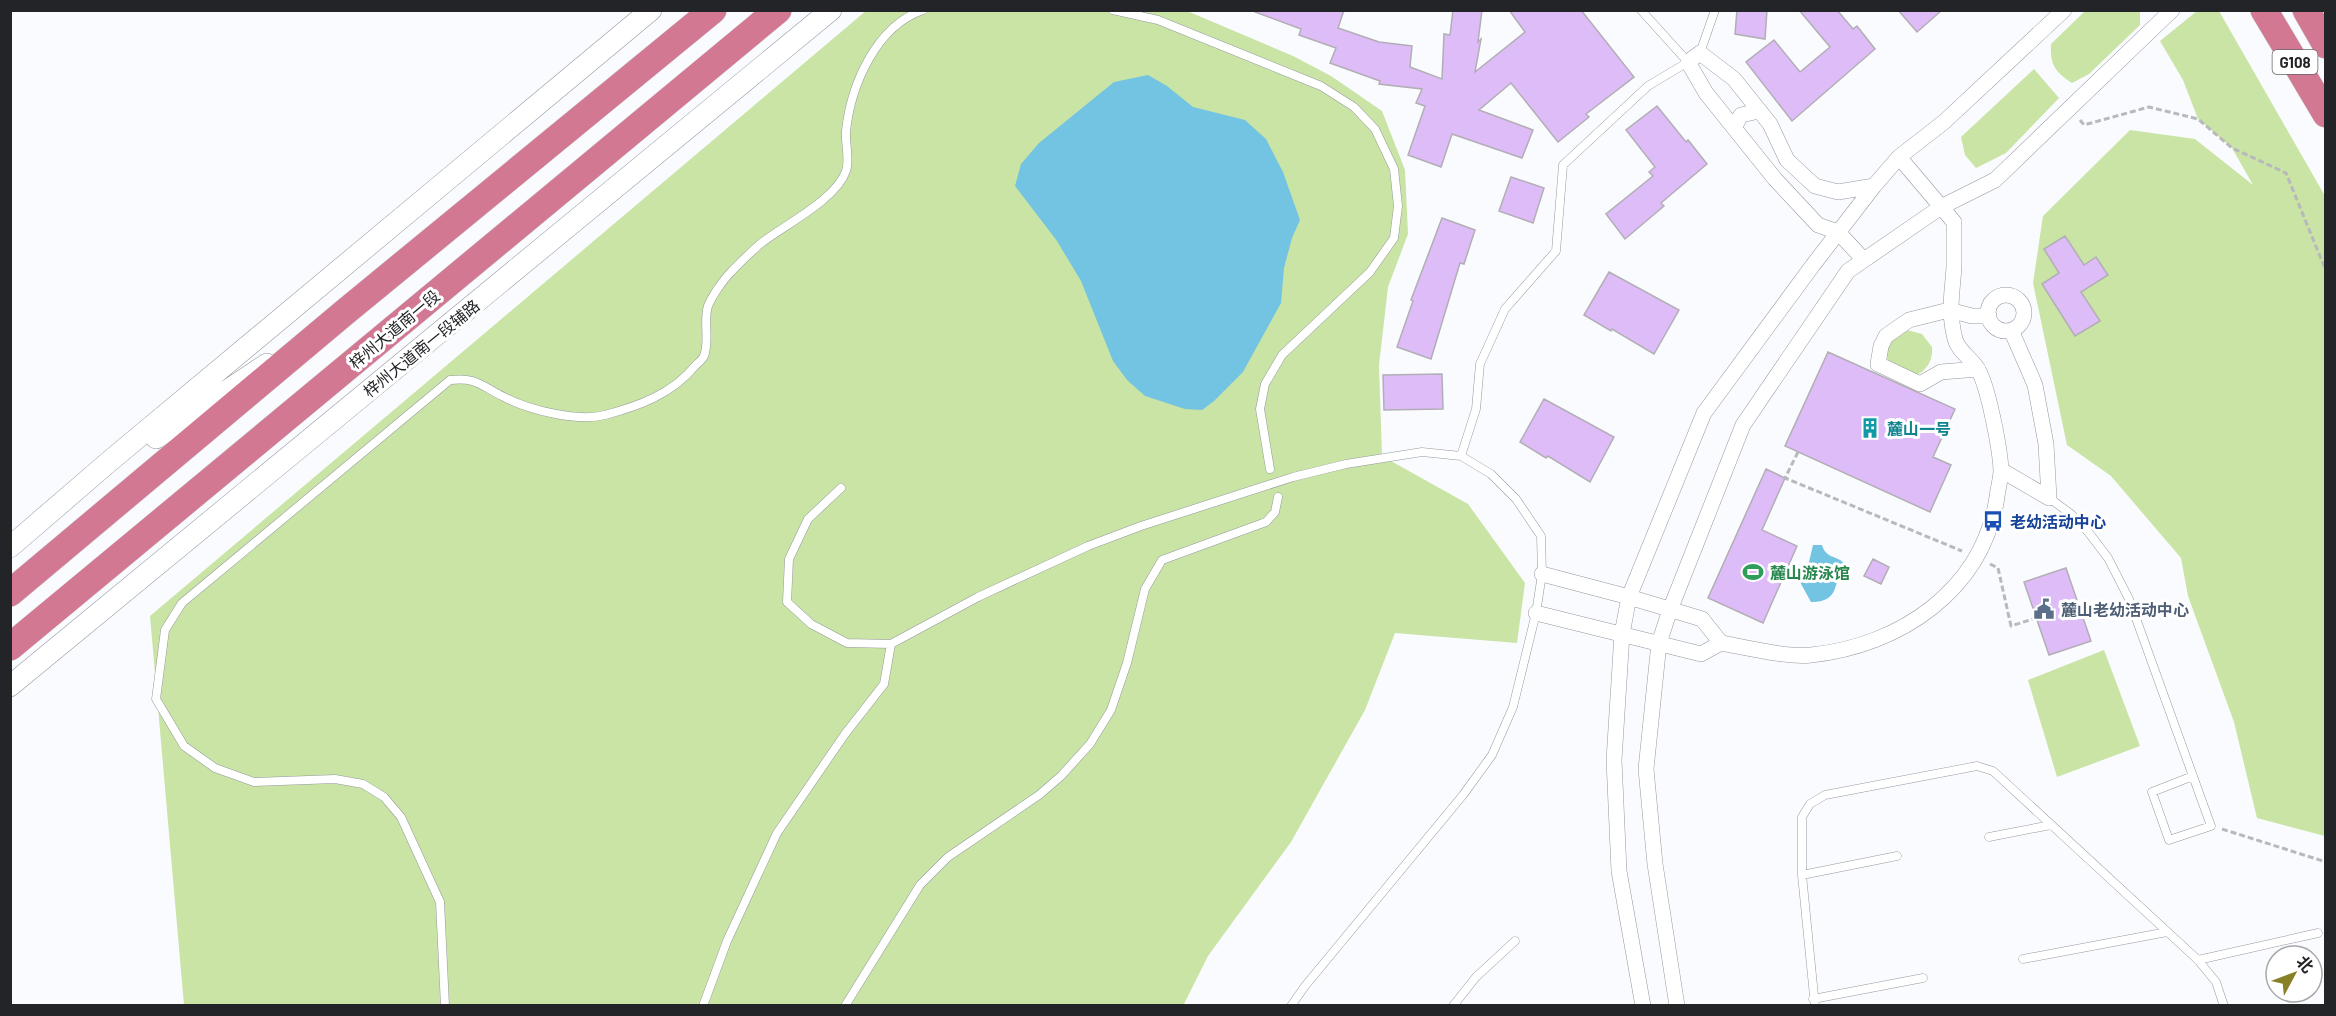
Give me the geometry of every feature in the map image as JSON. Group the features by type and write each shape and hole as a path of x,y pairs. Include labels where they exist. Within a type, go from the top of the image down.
{"highway":[{"path":"10,593 345,312 713,10"},
{"name":"梓州大道南一段","path":"10,647 778,10"},
{"name":"G108","path":"2264,10 2325,114"},
{"name":"G108","path":"2306,10 2325,45"}],"main road":[{"path":"10,547 651,10"},
{"name":"梓州大道南一段辅路","path":"10,686 831,10"},
{"path":"71,495 345,312"}],"street":[{"path":"1642,1005 1619,871 1614,760 1622,634 1629,597 1704,413 1838,232 1899,157 1944,122 2064,10"},
{"path":"1677,1005 1655,864 1646,769 1659,643 1743,425 1848,271 1941,207 1995,180 2172,10"},
{"path":"1694,58 1734,79 1770,124 1787,160 1815,186 1838,192 1874,186"},
{"path":"1694,58 1706,93 1775,179 1818,225 1838,232 1864,260"},
{"path":"1734,128 1741,115 1760,111"},
{"path":"1536,613 1701,654 1721,643 1809,656 1850,648 1892,634 1926,613 1960,581 1977,557 1994,521 2001,470 1994,420 1978,369 1956,343 1949,310 1954,267 1954,222 1899,157"},
{"path":"2006,295 2021,303 2024,314 2020,324 2011,330 1995,327 1989,316 1991,304 2006,295"},
{"path":"1978,369 1941,372 1920,384 1878,364 1881,346 1886,336 1909,320 1949,310 1972,316 1989,316"},
{"path":"2011,330 2036,385 2046,444 2049,498"},
{"path":"2001,470 2049,498"},
{"path":"1542,574 1701,619 1721,643"}],"lane":[{"path":"445,1005 440,902 401,817 384,797 363,784 335,779 254,782 215,768 184,746 156,699 165,630 182,603 450,380 465,378 480,382 504,397 566,416 602,416 641,404 672,389 704,356 708,306 729,274 761,243 823,199 838,184 847,170 846,133 850,103 871,54 893,28 923,10"},
{"path":"1113,10 1158,20 1321,86 1354,106 1375,129 1394,169 1398,206 1394,237 1370,272 1282,355 1265,384 1260,409 1270,469"},
{"path":"1641,10 1694,58"},
{"path":"1461,456 1476,409 1480,364 1505,309 1556,251 1563,165 1648,86 1694,58 1715,10"},
{"path":"841,488 808,519 789,558 787,602 811,624 847,643 891,644 978,597 1088,546 1293,477 1346,464 1422,452 1461,456 1491,474 1516,499 1541,536 1542,574 1536,613 1513,707 1492,755 1463,795 1291,1005"},
{"path":"845,1005 920,885 948,857 1054,783 1090,744 1111,710 1127,663 1145,589 1162,560 1266,522 1275,512 1278,497"},
{"path":"2049,498 2071,514 2108,558 2129,599 2193,776 2211,826 2169,840 2152,792 2193,776"},
{"path":"703,1005 727,941 777,833 845,734 884,684 891,644"},
{"path":"1923,978 1814,1002 1802,875 1802,817 1810,804 1825,795 1977,766 1994,771 2198,960 2216,982 2224,1005"},
{"path":"1989,837 2051,825"},
{"path":"1802,875 1897,856"},
{"path":"2024,959 2167,932"},
{"path":"2198,960 2318,933"},
{"path":"1453,1005 1476,977 1515,941"}],"path":[{"path":"2070,107 2084,125 2149,107 2198,119 2232,148 2286,173 2325,271"},
{"path":"1798,452 1785,478 1977,557 1998,568 2011,627 2033,619"},
{"path":"2211,826 2325,861"}],"green space":[{"path":"867,10 1187,11 1293,56 1331,76 1382,111 1405,170 1408,234 1388,287 1379,365 1382,456 1468,504 1525,583 1517,643 1395,633 1365,710 1291,842 1208,956 1183,1006 184,1005 150,616"},
{"path":"2085,11 2140,11 2140,25 2089,74 2072,83 2055,67 2051,57 2051,44"},
{"path":"2197,11 2219,11 2325,196 2325,836 2257,818 2234,722 2188,596 2181,558 2111,476 2067,445 2033,283 2043,216 2130,130 2195,139 2253,185 2232,148 2198,119 2183,80 2160,41"},
{"path":"2034,69 2059,98 2006,153 1976,168 1965,155 1961,137"},
{"path":"1907,330 1922,334 1932,347 1928,365 1915,376 1889,364 1887,358 1890,343 1897,335"},
{"path":"2104,650 2140,746 2057,777 2028,680"}],"water":[{"path":"1148,75 1167,86 1193,107 1245,120 1266,139 1283,172 1300,220 1292,238 1284,268 1281,303 1243,372 1202,410 1185,409 1145,396 1127,380 1113,361 1081,281 1057,241 1015,186 1021,164 1039,143 1114,82"},
{"path":"1813,545 1822,545 1826,553 1845,564 1832,595 1821,601 1811,602 1800,582 1808,566"}],"building":[{"path":"1255,10 1344,10 1338,28 1379,42 1412,46 1410,67 1442,79 1444,34 1450,35 1453,10 1482,10 1478,42 1481,39 1475,72 1525,32 1509,10 1581,10 1634,77 1586,114 1589,117 1558,142 1511,83 1479,110 1533,130 1522,158 1452,134 1441,167 1408,155 1425,106 1416,103 1422,89 1379,84 1380,81 1330,63 1336,48 1299,35 1301,29 1255,12"},
{"path":"1737,10 1767,10 1765,39 1735,34"},
{"path":"1799,10 1837,10 1853,29 1857,26 1875,49 1792,121 1746,62 1774,40 1800,72 1830,47"},
{"path":"1898,10 1942,10 1917,32"},
{"path":"1657,106 1707,164 1661,203 1664,206 1625,239 1606,214 1653,176 1649,172 1655,167 1626,130"},
{"path":"1511,177 1544,188 1533,223 1499,211"},
{"path":"1442,218 1475,230 1464,264 1460,263 1431,359 1397,347 1413,301 1411,300"},
{"path":"2065,236 2084,265 2096,257 2108,275 2081,292 2100,321 2075,336 2042,284 2059,273 2044,249"},
{"path":"1609,272 1679,310 1654,354 1584,315"},
{"name":"麓山一号","path":"1828,352 1955,409 1933,457 1951,465 1930,512 1785,446"},
{"path":"1442,374 1443,409 1384,410 1383,375"},
{"path":"1544,399 1614,437 1590,482 1520,442"},
{"name":"麓山游泳馆","path":"1766,469 1785,478 1762,530 1797,546 1763,623 1708,598"},
{"path":"1873,559 1889,567 1881,584 1864,576"},
{"path":"2066,568 2091,641 2049,655 2024,582"}],"place":[{"name":"麓山一号","path":"1870,428"},
{"name":"老幼活动中心","path":"1993,521"},
{"name":"麓山游泳馆","path":"1753,572"},
{"name":"麓山老幼活动中心","path":"2044,609"}]}
